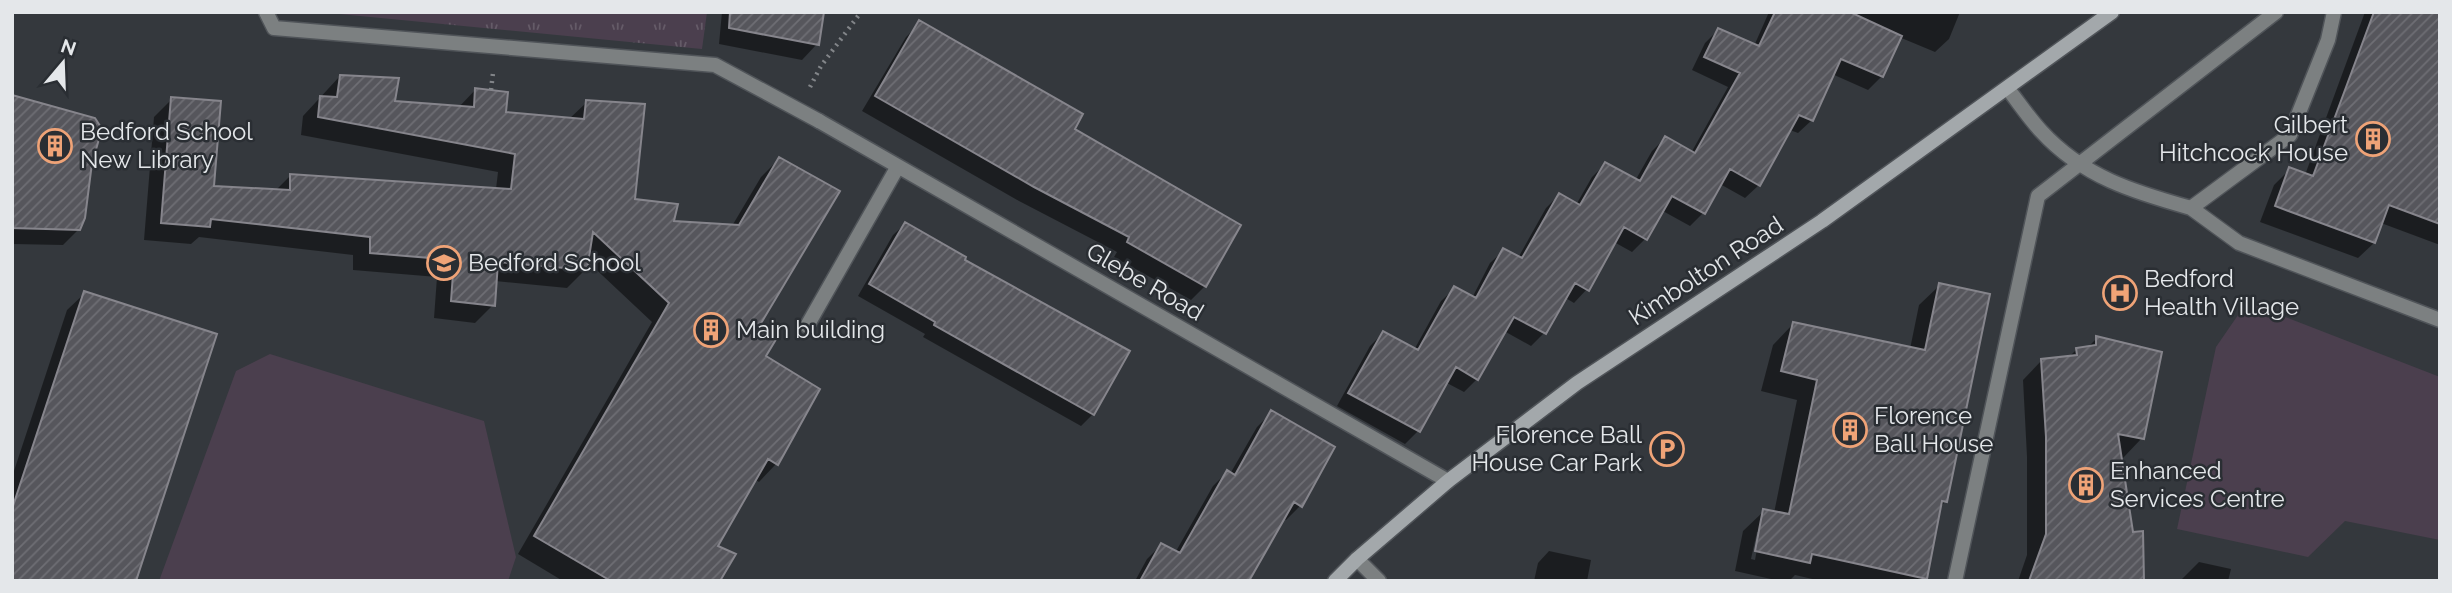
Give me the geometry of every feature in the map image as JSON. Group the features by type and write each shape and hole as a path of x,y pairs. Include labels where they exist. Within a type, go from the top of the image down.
{"main road":[{"name":"Kimbolton Road","path":"1335,581 1448,481 1577,383 1822,221 2112,12"}],"street":[{"name":"Glebe Road","path":"265,12 274,28 715,65 799,109 897,168 1448,481"},
{"path":"1955,581 2038,196 2276,12"},
{"path":"2192,208 2290,135 2328,40 2334,12"},
{"path":"2008,89 2041,132 2078,165 2133,192 2192,208 2239,243 2440,320"},
{"path":"807,326 897,168"},
{"path":"1357,559 1379,581"}],"path":[{"path":"799,109 821,66 861,12"}],"green space":[{"path":"319,12 707,12 702,49"},
{"path":"2247,302 2440,377 2440,540 2345,521 2308,557 2177,529 2216,347"},
{"path":"270,354 484,421 516,557 508,581 159,581 236,371"}],"building":[{"path":"730,12 824,12 819,45 729,28"},
{"path":"1775,12 1850,12 1902,36 1883,77 1841,59 1813,121 1799,115 1760,186 1730,169 1705,214 1672,196 1647,240 1624,227 1589,291 1575,283 1546,334 1514,317 1478,380 1456,367 1420,432 1348,393 1383,331 1418,350 1454,286 1476,298 1503,248 1522,258 1559,193 1580,205 1605,162 1640,181 1665,136 1695,153 1740,73 1704,57 1718,28 1759,46"},
{"name":"Gilbert Hitchcock House","path":"2374,12 2440,12 2440,224 2389,205 2375,243 2275,206 2289,167 2313,176"},
{"path":"919,20 1083,114 1075,129 1241,225 1206,287 1127,242 1129,237 1034,187 875,96"},
{"name":"Main building","path":"340,75 399,78 395,101 474,107 475,88 508,92 506,112 584,119 586,100 645,104 635,199 678,204 674,221 739,225 779,157 840,191 760,325 778,336 766,356 820,389 778,465 768,459 718,546 736,554 720,581 611,581 534,536 669,303 593,232 587,270 498,262 495,306 451,301 454,260 370,253 370,237 211,219 210,227 161,223 171,97 221,101 214,186 290,190 290,174 511,189 515,154 318,117 320,96 337,97"},
{"name":"Bedford School New Library","path":"12,95 95,118 102,129 92,163 85,218 80,230 12,228"},
{"path":"905,222 966,257 965,260 1130,351 1094,415 934,325 935,322 869,284"},
{"name":"Florence Ball House","path":"1939,283 1990,294 1947,502 1942,501 1927,579 1812,554 1810,563 1755,551 1763,509 1789,514 1817,380 1781,371 1793,322 1925,350"},
{"path":"84,291 217,334 136,581 12,581 12,509"},
{"name":"Enhanced Services Centre","path":"2096,336 2162,352 2144,439 2118,434 2133,532 2143,531 2144,581 2029,581 2046,534 2046,437 2041,359 2077,355 2076,348 2096,345"},
{"path":"1271,410 1335,447 1302,507 1294,502 1249,581 1140,581 1161,543 1180,553 1227,470 1235,475"}],"place":[{"name":"Gilbert Hitchcock House","path":"2373,139"},
{"name":"Bedford School New Library","path":"55,146"},
{"name":"Bedford School","path":"444,263"},
{"name":"Bedford Health Village","path":"2120,293"},
{"name":"Main building","path":"711,330"},
{"name":"Florence Ball House","path":"1850,430"},
{"name":"Florence Ball House Car Park","path":"1667,449"},
{"name":"Enhanced Services Centre","path":"2086,485"}]}
